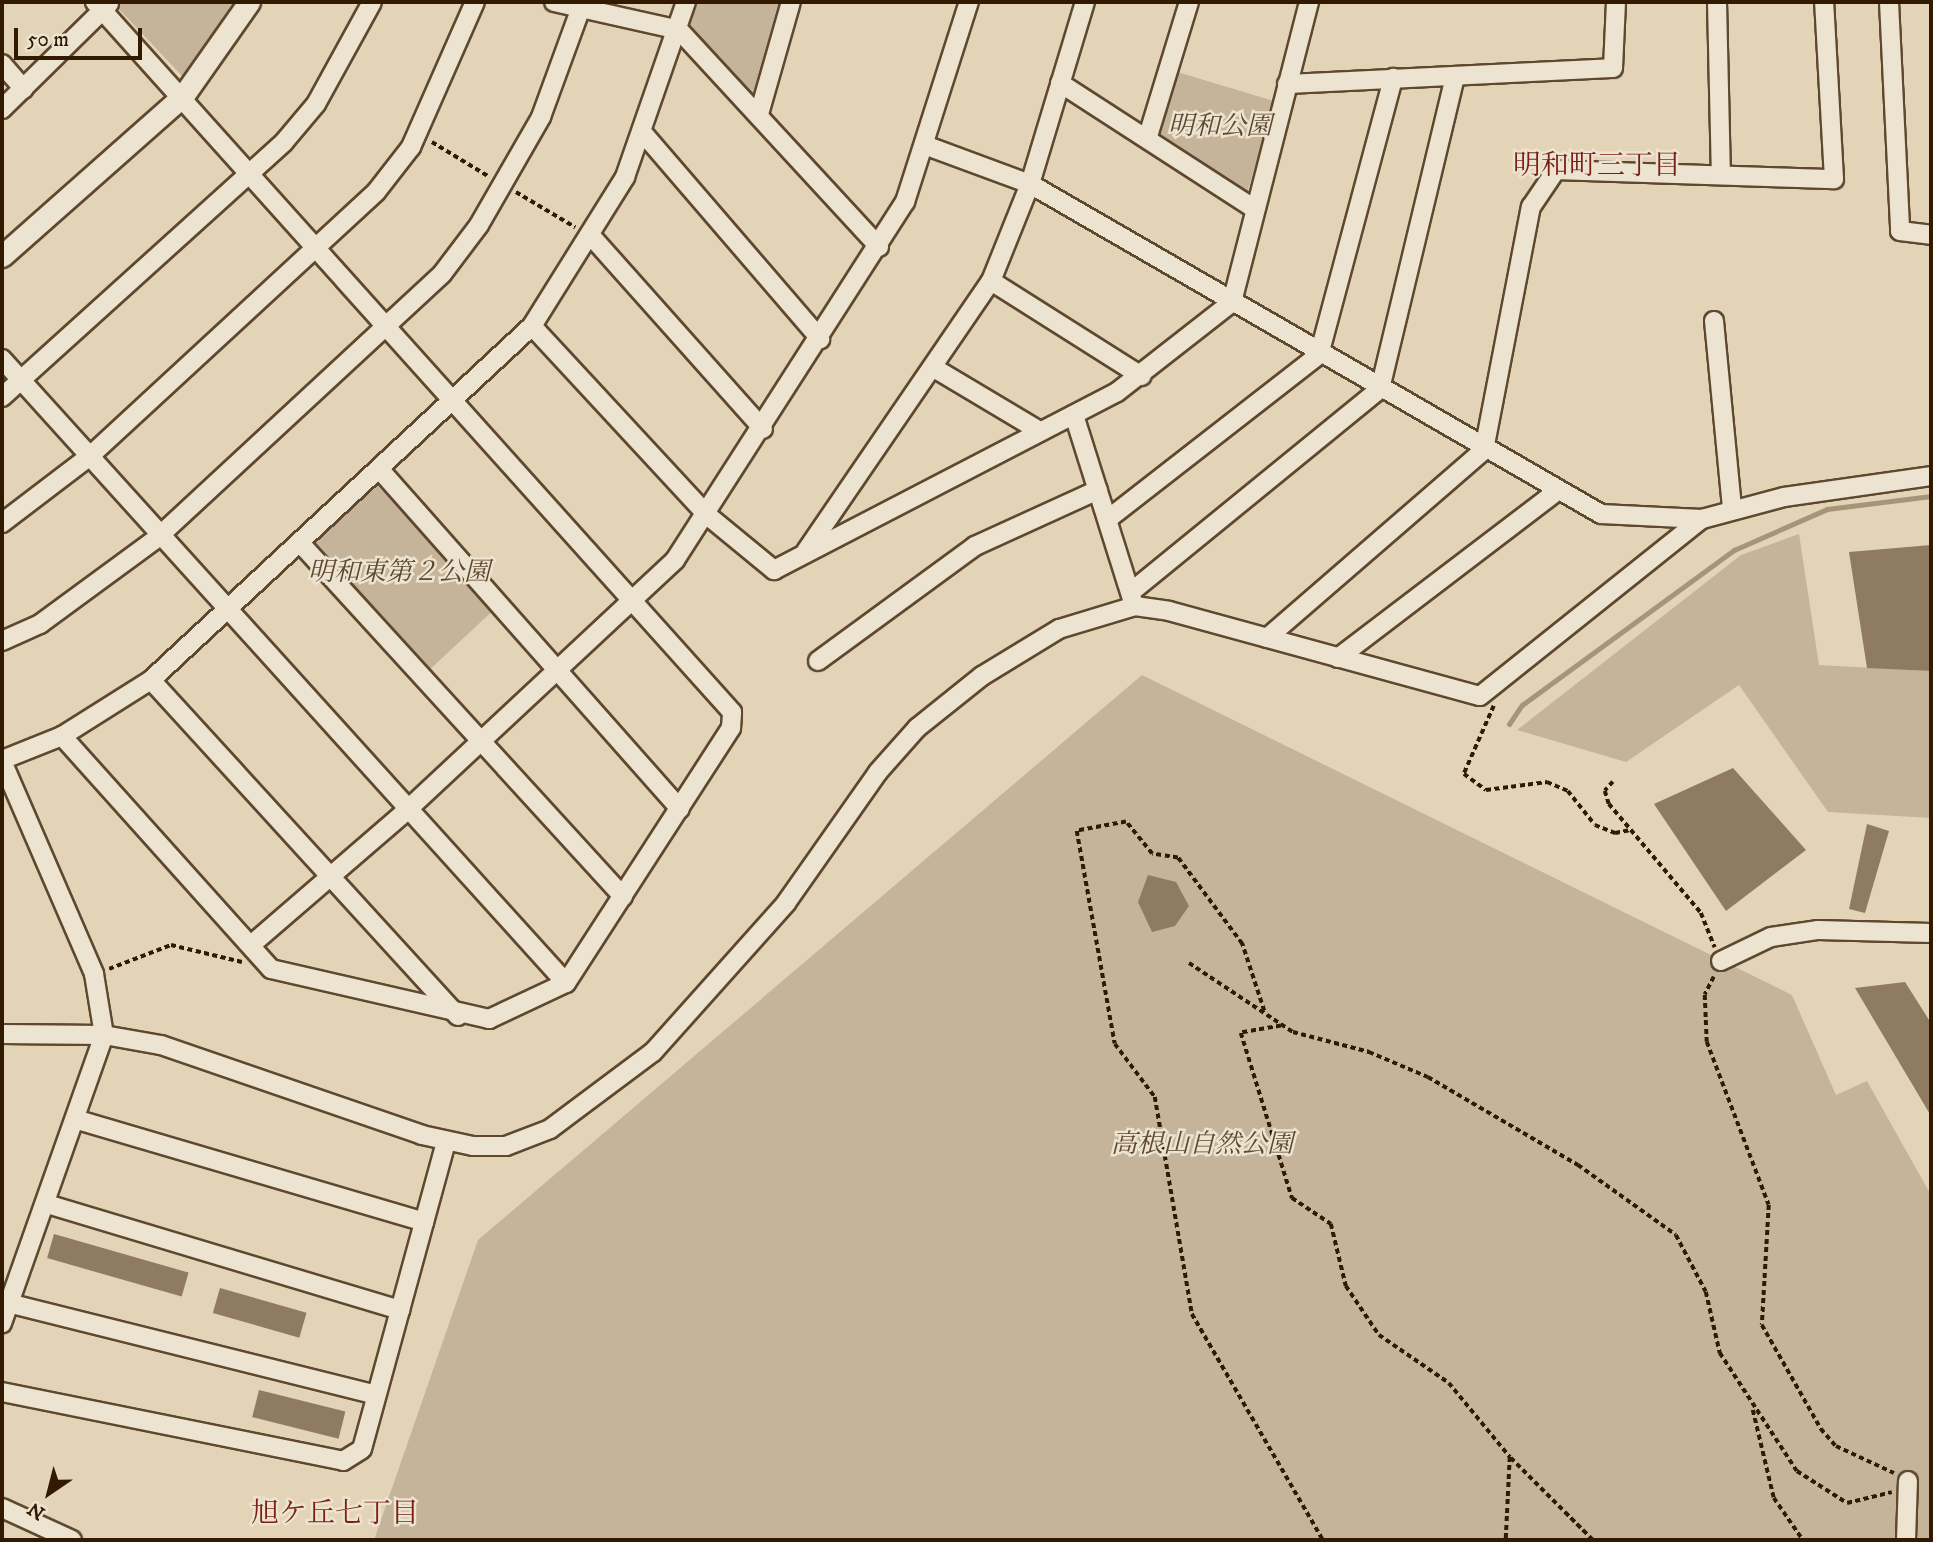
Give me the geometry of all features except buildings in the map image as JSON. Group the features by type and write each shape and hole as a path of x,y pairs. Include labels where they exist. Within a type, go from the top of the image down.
{"street":[{"path":"2,256 183,96 249,2"},
{"path":"2,397 250,171 316,104 372,2"},
{"path":"2,523 90,456 321,247 411,147 475,2"},
{"path":"554,2 582,5 679,30 879,247"},
{"path":"2,1323 78,1120 104,1035 94,974 2,760 62,736 151,680 381,471 532,326 592,237 643,133 686,2"},
{"path":"759,114 791,2"},
{"path":"251,945 405,812 637,600 707,515 879,247 927,146 969,2"},
{"path":"804,554 934,368 991,281 1030,184 1085,2"},
{"path":"1148,136 1189,2"},
{"path":"532,326 707,515 774,570 1038,430 1074,415 1142,376 1232,302 1309,2"},
{"path":"1287,84 1613,68 1616,2"},
{"path":"1717,2 1721,174"},
{"path":"1267,638 1484,450 1531,207 1543,182 1572,166 1834,179 1824,2"},
{"path":"1889,2 1900,231 1931,235"},
{"path":"2,109 103,5 321,247 390,329 637,600 732,712 731,728 566,983 489,1018 458,1016 271,969 62,736"},
{"path":"2,641 40,624 157,538 390,329 479,225 541,117 582,5"},
{"path":"2,64 24,89"},
{"path":"2,1034 104,1035 161,1045 446,1142 506,1146 550,1129 625,1077 786,903 917,728 1024,648 1059,629 1133,599 1380,389 1455,77"},
{"path":"1108,519 1319,355 1393,78"},
{"path":"1060,83 1148,136 1255,209"},
{"path":"643,133 820,339"},
{"path":"927,146 1030,184 1319,355 1601,514 1702,519"},
{"path":"592,237 763,429"},
{"path":"991,281 1142,376"},
{"path":"1714,321 1732,509"},
{"path":"2,359 90,456 157,538 405,812 566,983"},
{"path":"934,368 1038,430"},
{"path":"1074,415 1133,599"},
{"path":"381,471 681,809"},
{"path":"1133,599 1470,695 1488,693 1702,519 1732,509 1931,477"},
{"path":"818,661 975,546 1098,490"},
{"path":"1338,657 1558,491"},
{"path":"302,544 623,897"},
{"path":"151,680 458,1016"},
{"path":"1721,961 1771,937 1818,930 1931,933"},
{"path":"78,1120 424,1222"},
{"path":"2,1392 343,1461 362,1449 446,1142"},
{"path":"47,1204 400,1310"},
{"path":"8,1303 376,1395"},
{"path":"1906,1540 1908,1481"},
{"path":"2,1508 72,1540"}],"path":[{"path":"1488,693 1494,706 1464,774 1486,790 1547,782 1568,791 1595,825 1615,833 1631,830"},
{"path":"1189,963 1283,1026 1428,1077 1578,1165 1676,1235 1706,1292 1720,1353 1752,1408 1797,1471 1847,1503 1888,1495 1908,1481 1836,1446 1762,1325 1769,1205 1706,1031 1705,995 1721,961 1701,913 1609,804 1605,791 1613,782"},
{"path":"1264,1013 1242,944 1178,858 1152,854 1126,822 1077,831 1115,1044 1155,1097 1192,1314 1323,1540"},
{"path":"94,974 171,944 271,969"},
{"path":"1283,1026 1241,1033 1292,1198 1331,1224 1346,1286 1379,1335 1448,1383 1510,1457 1593,1540"},
{"path":"1752,1408 1774,1498 1803,1540"},
{"path":"1506,1540 1510,1457"}],"green space":[{"path":"121,2 238,2 184,78 117,7"},
{"path":"693,2 784,2 757,100 688,25"},
{"name":"明和公園","path":"1174,71 1274,101 1247,193 1154,133"},
{"name":"明和東第２公園","path":"377,485 494,610 429,670 313,545"},
{"path":"1799,534 1819,665 1931,671 1931,818 1828,812 1739,685 1626,762 1517,730 1741,555"},
{"name":"高根山自然公園","path":"1142,675 1792,995 1836,1095 1867,1081 1931,1195 1931,1540 374,1540 478,1240"}],"waterway":[{"path":"1509,724 1522,705 1734,550 1827,509 1931,496"}],"district":[{"name":"明和町三丁目","path":"1597,166"},
{"name":"旭ケ丘七丁目","path":"335,1514"}]}
